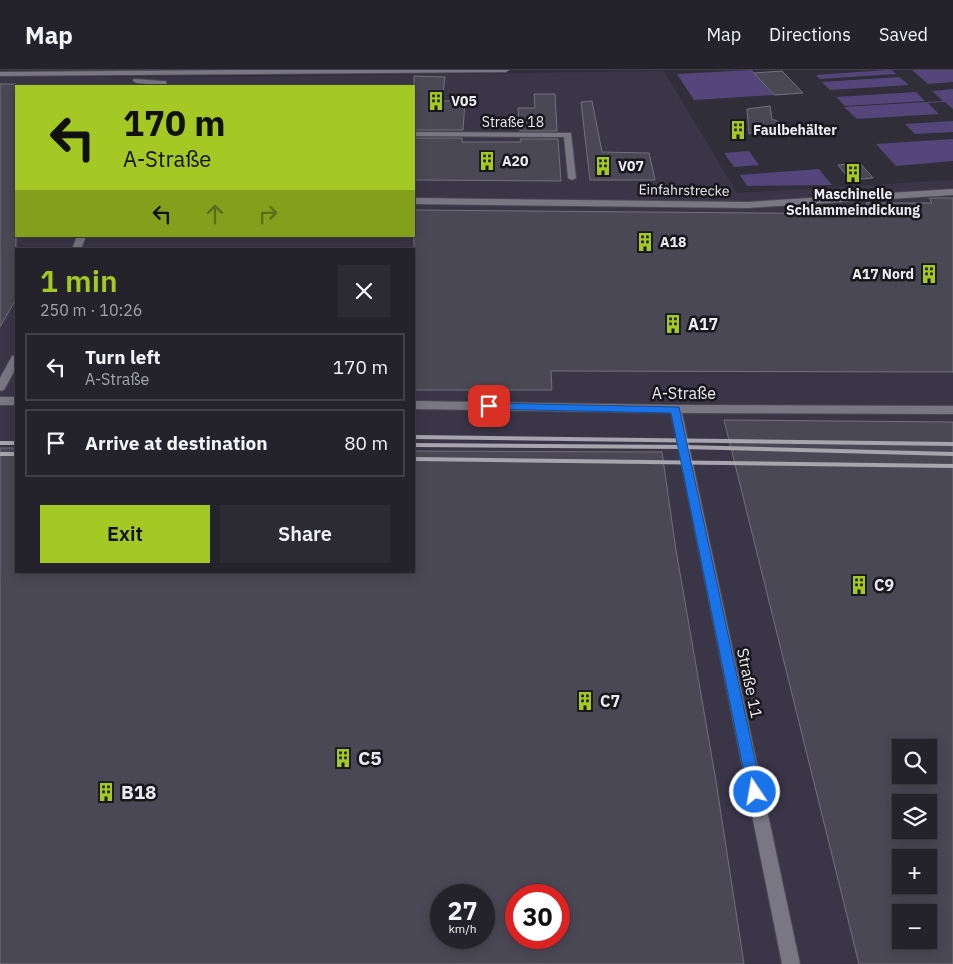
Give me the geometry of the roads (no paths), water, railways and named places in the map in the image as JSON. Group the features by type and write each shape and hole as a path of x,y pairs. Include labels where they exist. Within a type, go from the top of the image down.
{"street":[{"path":"0,74 506,70"},
{"path":"0,81 148,81 163,83 163,85"},
{"name":"Straße 18","path":"415,134 568,135 572,178"},
{"name":"Einfahrstrecke","path":"415,193 742,198 827,195 953,186"},
{"name":"Einfahrstrecke","path":"415,201 748,205 812,203 953,192"},
{"path":"0,388 15,360"},
{"path":"0,401 15,401"},
{"name":"A-Straße","path":"415,405 676,409 953,410"},
{"name":"Straße 11","path":"676,409 791,964"}],"railway":[{"path":"415,437 953,444"},
{"path":"0,443 15,443"},
{"path":"415,445 683,447 953,454"},
{"path":"0,454 15,454"},
{"path":"415,459 953,466"}],"place":[{"name":"V05","path":"436,101"},
{"name":"Faulbehälter","path":"738,130"},
{"name":"A20","path":"487,161"},
{"name":"V07","path":"603,166"},
{"name":"Maschinelle Schlammeindickung","path":"853,173"},
{"name":"A18","path":"645,242"},
{"name":"A17 Nord","path":"929,274"},
{"name":"A17","path":"673,324"},
{"name":"C9","path":"859,585"},
{"name":"C7","path":"585,701"},
{"name":"C5","path":"343,758"},
{"name":"B18","path":"106,792"}]}
